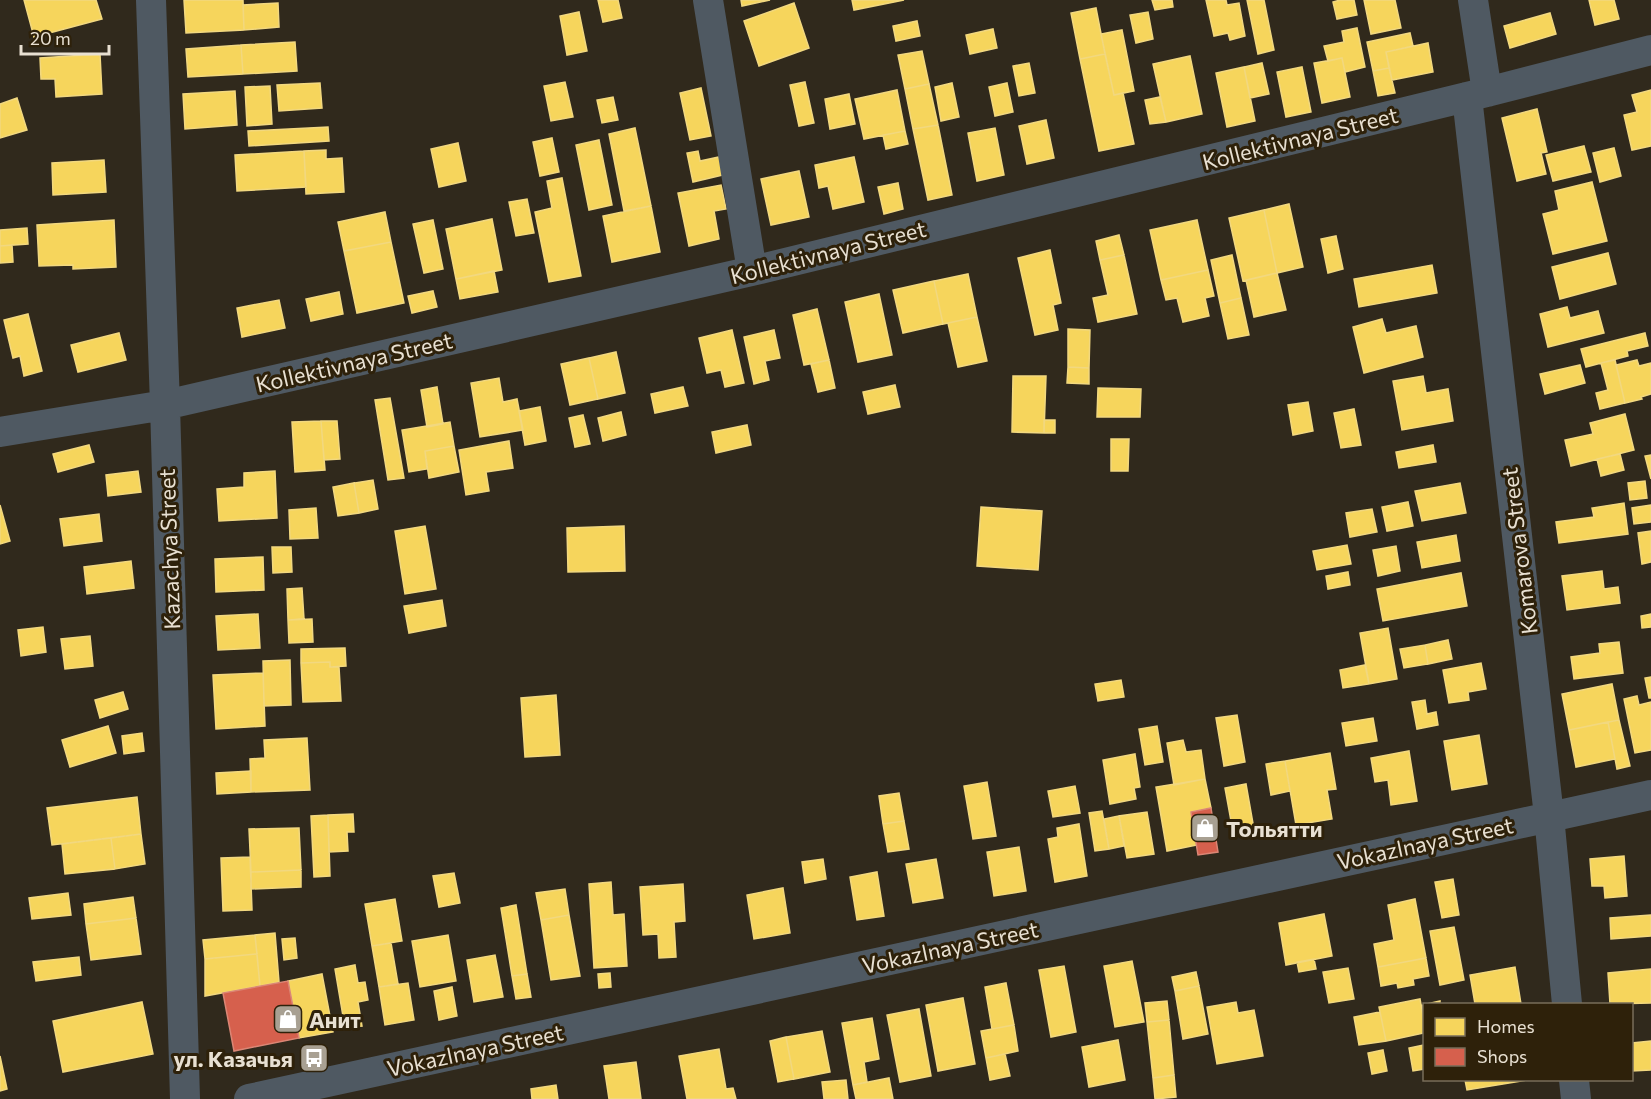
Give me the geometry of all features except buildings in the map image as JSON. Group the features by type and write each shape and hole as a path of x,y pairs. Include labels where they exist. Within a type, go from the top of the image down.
{"street":[{"name":"Kazachya Street","path":"151,0 185,1099"},
{"path":"708,0 753,271"},
{"name":"Komarova Street","path":"1473,0 1477,95 1567,1003"},
{"name":"Kollektivnaya Street","path":"0,432 165,405 753,271 1477,95 1651,50"},
{"name":"Vokazlnaya Street","path":"249,1099 1651,795"},
{"path":"1574,1081 1576,1099"}],"place":[{"name":"Тольятти","path":"1205,828"},
{"name":"Анит","path":"288,1019"},
{"name":"ул. Казачья","path":"314,1058"}]}
